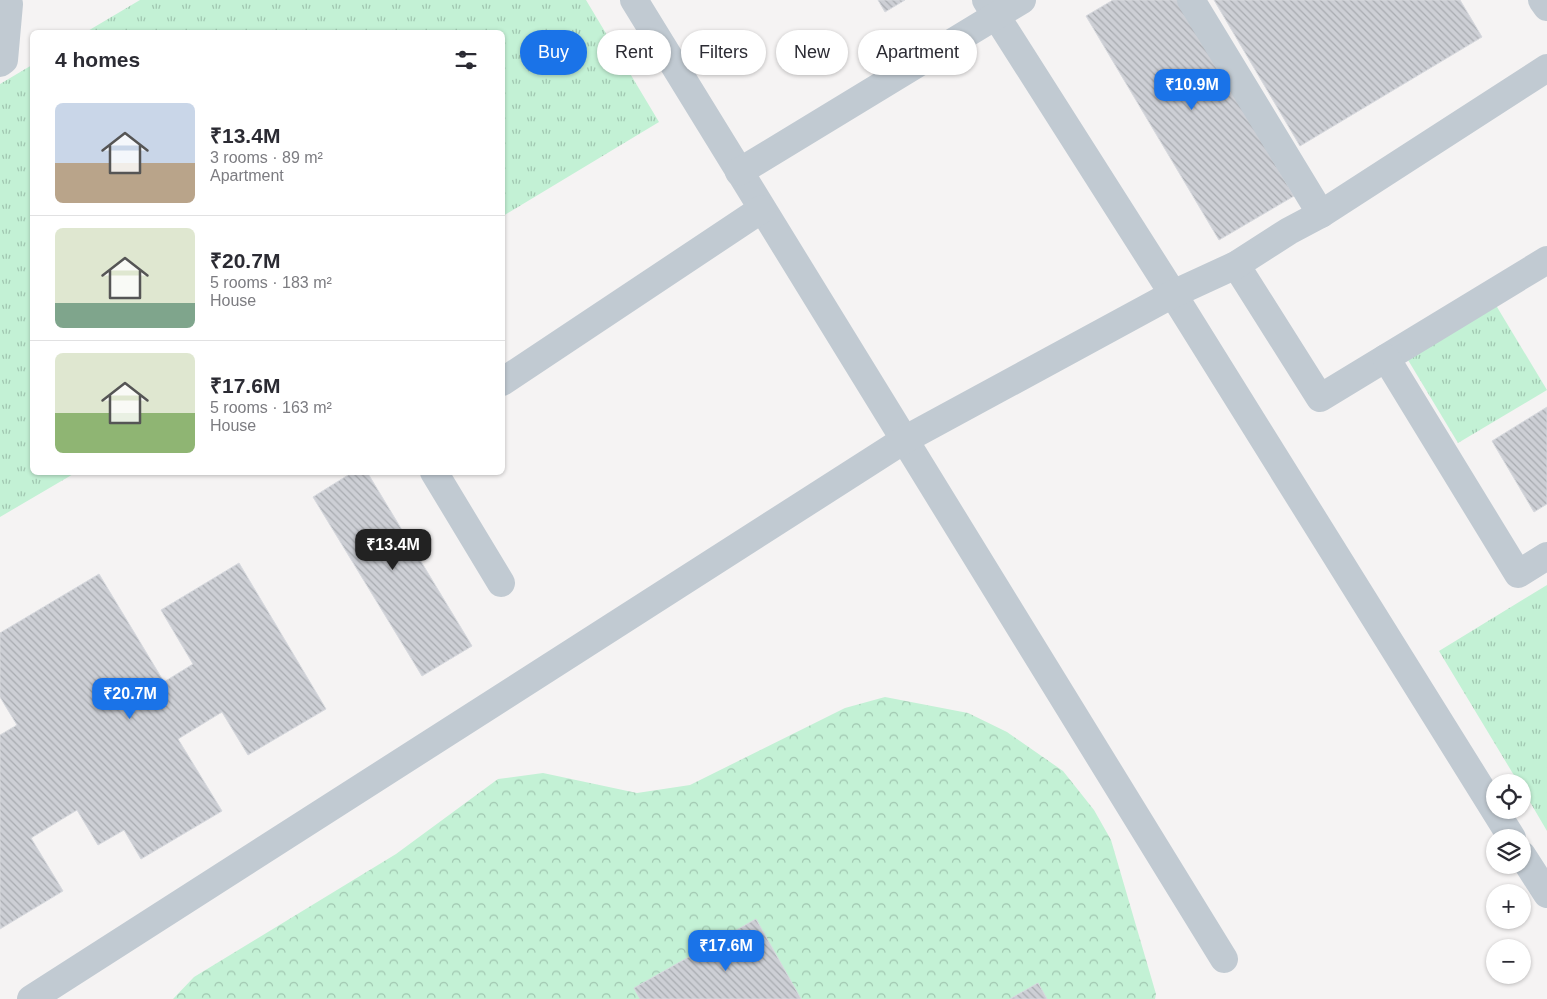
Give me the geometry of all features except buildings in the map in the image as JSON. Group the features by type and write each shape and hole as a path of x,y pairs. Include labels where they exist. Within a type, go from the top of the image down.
{"lane":[{"path":"634,0 1224,958"},
{"path":"739,172 991,8 1022,0"},
{"path":"1191,0 1321,214"},
{"path":"1542,0 1547,7"},
{"path":"0,63 4,60 11,1"},
{"path":"991,8 1174,294 1506,829"},
{"path":"31,999 904,440 1174,294 1236,265 1321,214 1547,68"},
{"path":"505,380 762,209"},
{"path":"1236,265 1320,398 1547,260"},
{"path":"1386,358 1518,574 1547,556"},
{"path":"436,475 501,583"},
{"path":"1531,869 1547,894"}],"green space":[{"path":"140,0 586,0 604,30 597,30 597,75 631,75 659,122 505,215 505,30 89,30"},
{"path":"30,66 30,475 72,475 0,517 0,84"},
{"path":"1494,302 1547,390 1458,443 1405,355"},
{"path":"1547,585 1547,831 1531,804 1531,774 1513,774 1439,651"},
{"path":"885,697 968,713 1007,732 1063,771 1094,810 1111,840 1156,994 1155,999 173,999 194,977 396,854 498,779 543,773 637,793 690,785 845,708"}]}
